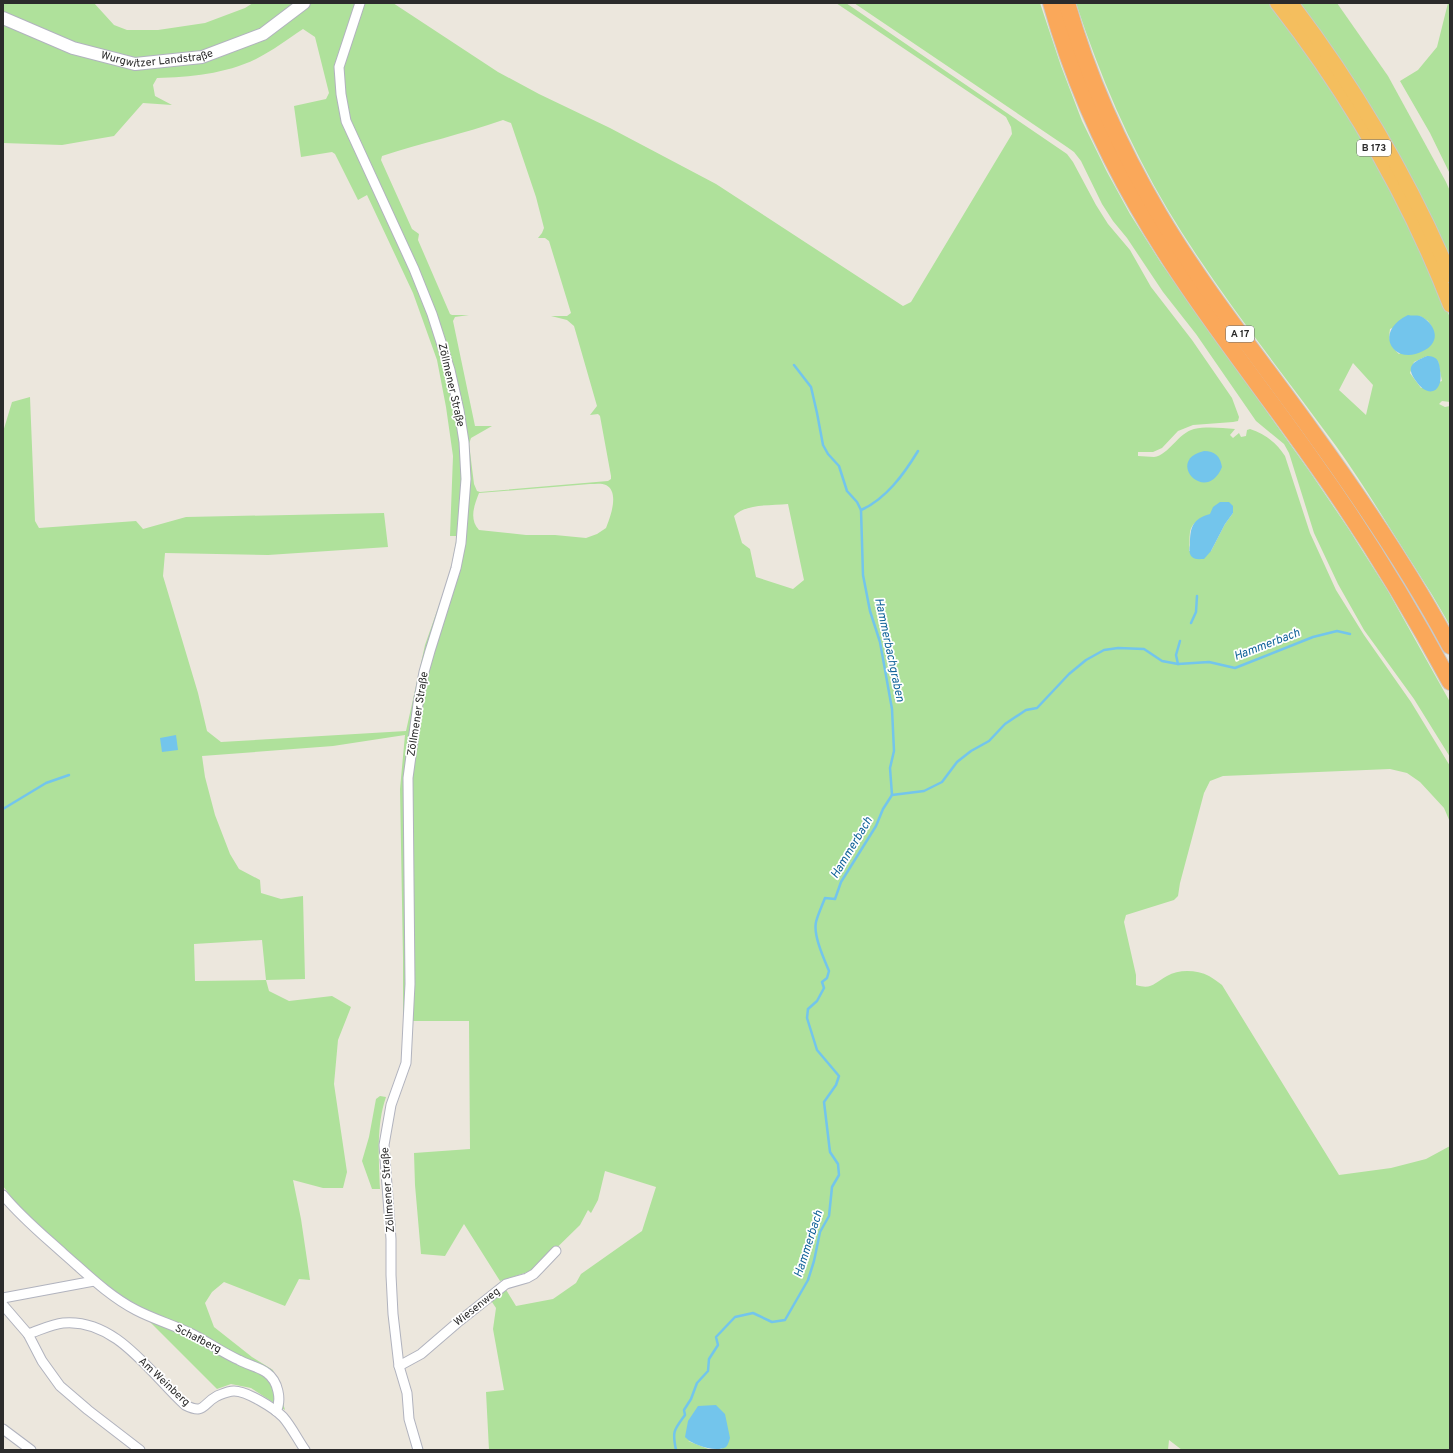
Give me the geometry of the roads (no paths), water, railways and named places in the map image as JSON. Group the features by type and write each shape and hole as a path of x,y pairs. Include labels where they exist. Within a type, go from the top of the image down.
{"highway":[{"name":"B 173","path":"1277,3 1318,58 1370,139 1412,218 1450,305"},
{"name":"B 173","path":"1291,3 1334,62 1382,139 1419,206 1450,275"},
{"name":"A 17","path":"1055,4 1083,53 1104,105 1137,174 1160,215 1220,306 1311,430 1362,503 1411,578 1450,646"},
{"name":"A 17","path":"1055,4 1085,99 1115,165 1138,208 1186,283 1358,525 1401,595 1450,682"}],"main road":[{"name":"Wurgwitzer Landstraße","path":"3,18 74,48 136,64 202,57 262,34 304,3"}],"street":[{"name":"Zöllmener Straße","path":"360,3 339,67 341,94 346,121 414,269 432,314 450,370 459,410 464,442 466,479 461,543 456,568 430,651 422,684 408,778 410,984 406,1063 391,1105 384,1145 392,1238 391,1275 393,1314 399,1366 407,1392 409,1419 418,1450"},
{"name":"Schafberg","path":"3,1195 17,1212 94,1281 136,1310 191,1333 239,1360 266,1372 277,1389 279,1405 276,1411"},
{"name":"Wiesenweg","path":"399,1366 420,1354 506,1284 527,1278 534,1274 556,1251"},
{"path":"3,1298 94,1281"},
{"path":"3,1305 28,1334 42,1361 60,1386 88,1410 140,1450"},
{"name":"Am Weinberg","path":"28,1334 62,1323 87,1324 106,1331 122,1341 179,1399 192,1408 196,1410 203,1408 216,1397 225,1393 235,1391 246,1394 276,1411 283,1418 305,1450"},
{"path":"3,1429 31,1450"}],"water":[{"path":"1408,315 1420,316 1424,318 1433,328 1435,336 1432,344 1423,351 1413,355 1403,355 1396,351 1391,345 1389,338 1391,330 1397,322"},
{"path":"1427,356 1433,357 1439,363 1441,377 1438,388 1430,391 1421,387 1411,372 1412,365 1414,363"},
{"path":"1204,451 1214,453 1220,460 1222,467 1215,478 1207,482 1199,481 1192,477 1188,470 1188,463 1193,456"},
{"path":"1220,502 1229,502 1233,506 1233,513 1225,524 1211,551 1204,559 1193,558 1189,550 1193,525 1199,519 1210,514 1213,507"},
{"path":"176,735 178,750 162,752 160,738"},
{"path":"716,1405 725,1414 730,1438 727,1446 722,1449 710,1449 688,1440 685,1437 688,1421 698,1406"}],"waterway":[{"name":"Hammerbachgraben","path":"794,365 811,387 823,445 828,454 839,466 847,491 857,502 861,510 863,575 870,611 880,642 892,709 894,751 890,768 892,795"},
{"name":"Hammerbachgraben","path":"861,510 886,493 894,485 918,451"},
{"path":"1191,623 1196,612 1197,596"},
{"name":"Hammerbach","path":"676,1450 674,1439 675,1431 685,1415 684,1410 691,1399 697,1383 708,1371 709,1359 718,1345 716,1337 735,1317 753,1313 772,1322 785,1320 808,1280 814,1261 820,1232 829,1216 832,1187 839,1175 838,1164 830,1152 824,1102 836,1085 839,1076 817,1050 807,1018 808,1009 817,1001 824,988 822,982 827,978 829,971 817,940 815,927 825,898 835,899 841,882 876,826 883,809 892,795 924,791 942,782 957,762 971,751 989,741 1005,724 1026,710 1037,708 1069,674 1086,660 1104,650 1118,648 1144,649 1162,661 1178,664 1209,662 1235,668 1313,637 1337,631 1350,634"},
{"path":"1178,664 1176,655 1180,641"},
{"path":"3,809 46,783 69,775"}]}
